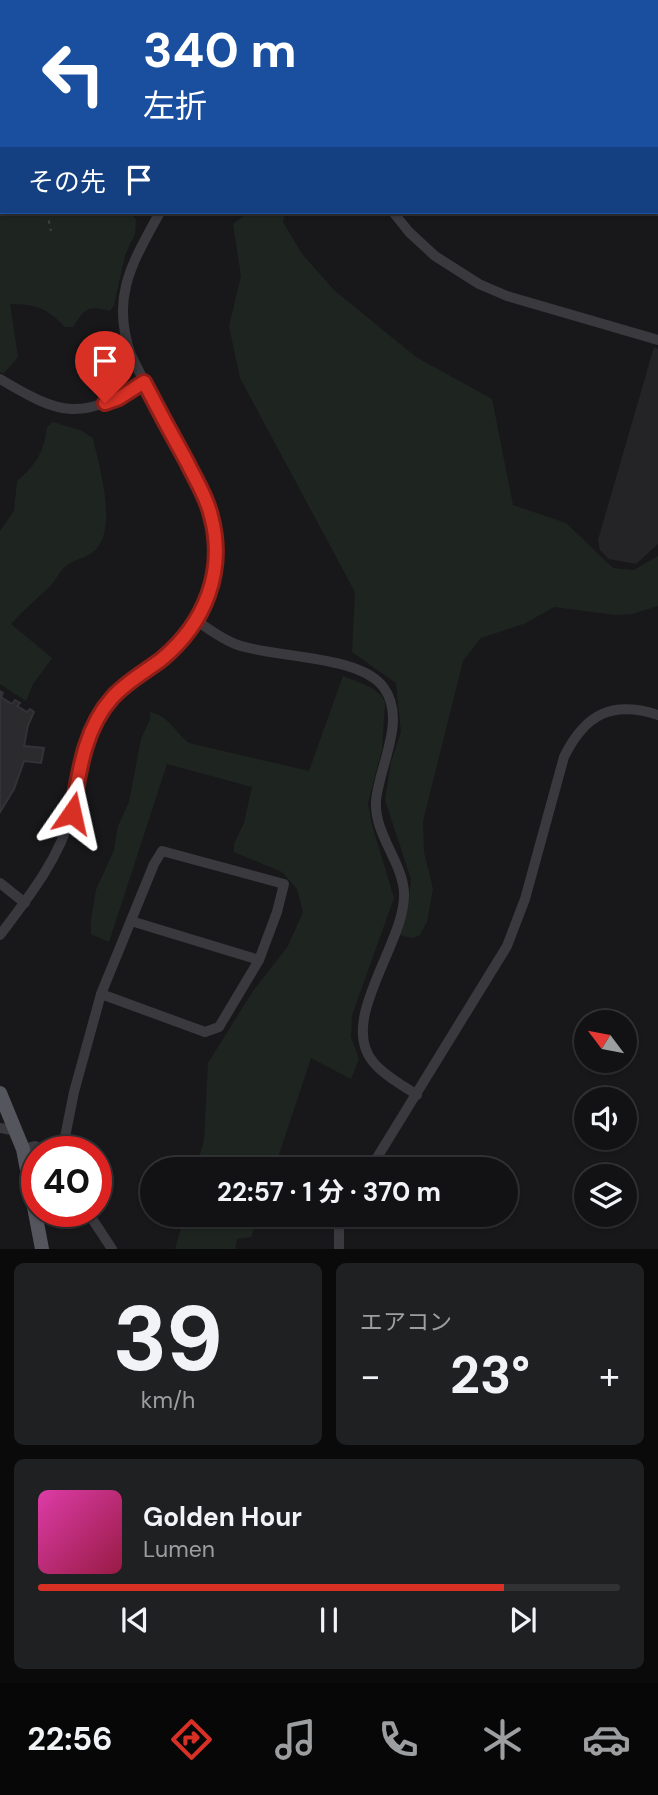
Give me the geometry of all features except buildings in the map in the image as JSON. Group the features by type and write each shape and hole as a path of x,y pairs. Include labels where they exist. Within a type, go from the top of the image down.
{"main road":[{"path":"0,1093 21,1143"},
{"path":"38,1227 42,1249"}],"street":[{"path":"0,935 25,903 57,851 72,813 83,754 94,723 111,699 131,680 180,644 197,621 209,595 216,562 211,516 198,483 144,382 124,337 121,309 124,284 159,214"},
{"path":"395,214 409,232 435,256 479,284 517,299 658,340"},
{"path":"0,379 39,402 65,410 91,408 119,398 144,382"},
{"path":"197,621 220,637 240,646 346,665 368,674 383,686 390,701 394,722 378,785 376,806 386,843 402,879 404,895 400,917 365,1011 362,1034 365,1049 372,1062 416,1095"},
{"path":"377,1157 507,946 525,899 564,757 573,738 586,723 604,713 631,709 658,715"},
{"path":"65,1136 74,1092 101,994 153,864 162,851 284,884 259,960 219,1027 205,1032 101,994"},
{"path":"0,883 25,903"},
{"path":"131,920 259,960"},
{"path":"0,1128 17,1131"},
{"path":"98,1227 112,1249"},
{"path":"339,1227 340,1249"}],"path":[{"path":"47,214 51,232"}],"shaded area":[{"path":"0,214 131,214 136,219 135,234 125,255 114,305 110,311 92,308 81,316 73,327 65,327 41,308 10,304 18,357 4,373 0,372"},
{"path":"246,214 285,214 283,222 302,254 335,291 416,357 492,399 513,505 566,523 613,568 634,570 658,556 658,606 632,614 616,615 554,607 526,623 481,638 463,661 423,821 424,852 433,889 427,922 420,935 413,938 399,935 409,901 411,879 385,800 391,762 401,732 396,683 352,652 355,592 240,378 229,326 241,276 233,224"},
{"path":"654,347 658,349 658,544 636,564 609,559 600,550 598,540"},
{"path":"53,422 82,431 93,438 103,482 105,530 92,553 65,567 50,586 11,624 52,658 33,684 26,701 0,684 0,531 14,511 17,481 38,457 47,427"},
{"path":"343,676 378,692 385,702 382,749 368,803 394,898 352,1015 351,1037 359,1059 351,1079 311,1058 278,1157 199,1157 204,1140 208,1063 253,991 288,946 303,912 297,889 282,872 234,852 234,844 244,823 252,787 167,764 109,942 91,934 96,890 114,850 118,826 129,802 141,739 150,719 150,712 167,721 189,743 309,771"},
{"path":"181,1227 255,1227 251,1237 237,1239 235,1249 175,1249"}],"route":[{"path":"72,813 83,754 94,723 111,699 131,680 180,644 197,621 209,595 216,562 211,516 198,483 144,382 119,398 105,403"}]}
